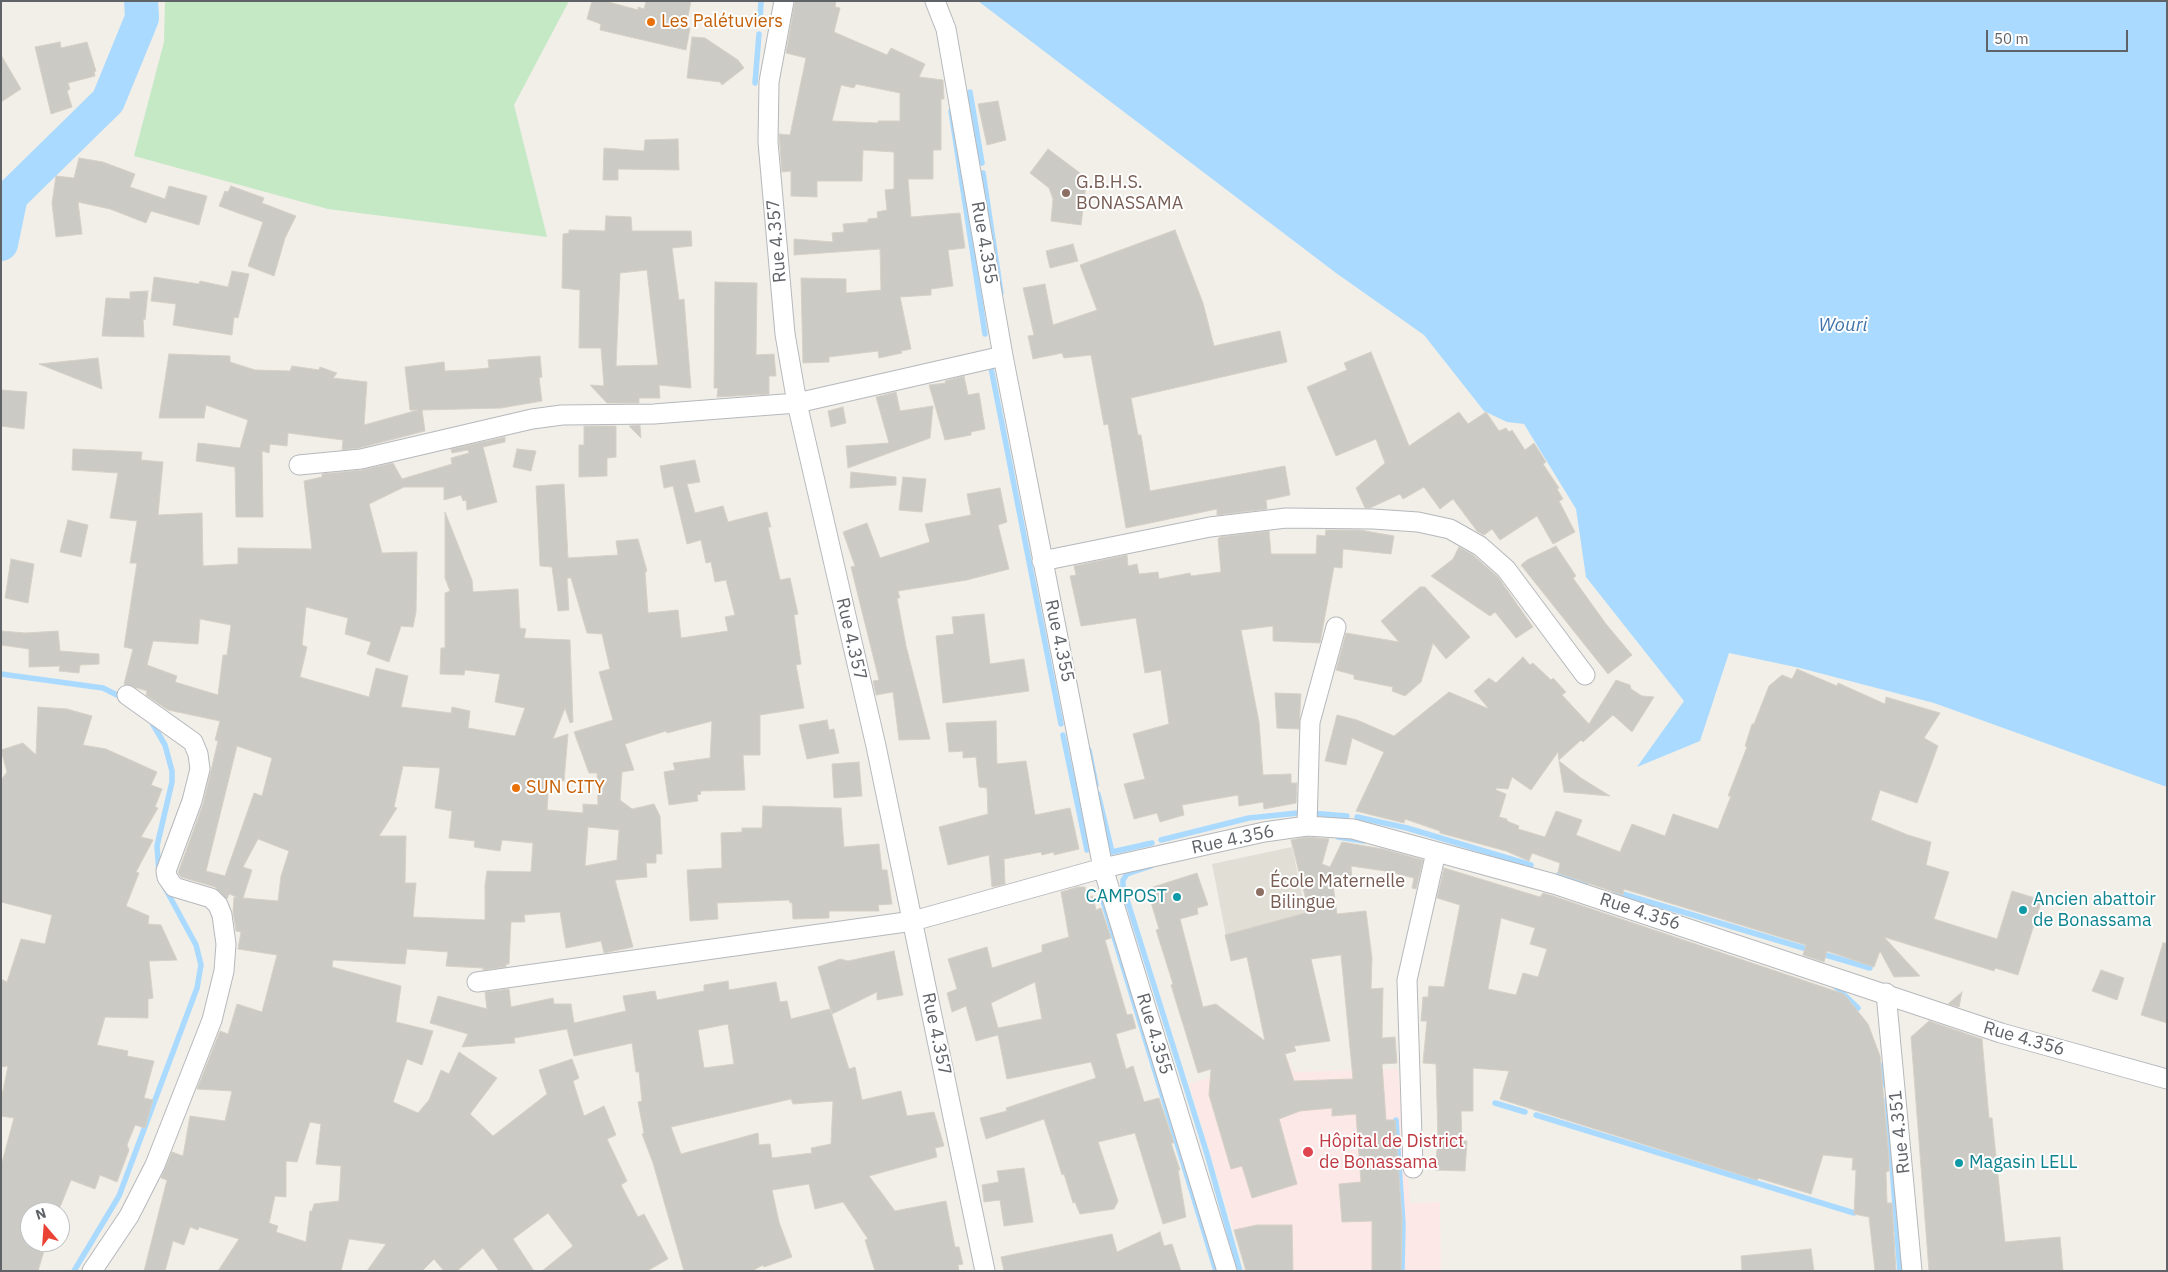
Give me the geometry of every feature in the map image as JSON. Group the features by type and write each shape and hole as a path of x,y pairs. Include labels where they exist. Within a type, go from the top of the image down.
{"street":[{"name":"Rue 4.357","path":"784,1 770,82 768,142 785,334 797,404 876,746 986,1271"},
{"name":"Rue 4.355","path":"935,1 946,29 1003,356 1103,868 1227,1271"},
{"path":"299,465 361,460 532,419 552,416 654,414 797,404 1003,356"},
{"path":"1042,561 1210,527 1286,518 1373,519 1418,522 1450,529 1480,546 1506,569 1585,675"},
{"path":"1306,826 1310,722 1336,627"},
{"path":"92,1271 129,1216 155,1165 212,1020 222,987 226,953 222,915 218,905 211,898 174,887 166,877 166,871 192,800 200,768 198,754 193,742 127,695"},
{"name":"Rue 4.356","path":"476,982 913,921 1103,868 1264,832 1306,826 1353,829 1554,884 1886,993 2001,1033 2167,1079"},
{"path":"1413,1168 1407,980 1436,852"},
{"name":"Rue 4.351","path":"1886,993 1912,1271"}],"shaded area":[{"name":"École Maternelle Bilingue","path":"1292,847 1306,913 1279,949 1231,961 1212,864"},
{"name":"Hôpital de District de Bonassama","path":"1286,1056 1294,1072 1398,1069 1410,1203 1440,1202 1441,1271 1246,1271 1189,1084"}],"green space":[{"path":"165,1 569,1 514,105 547,237 328,209 134,156 164,42"}],"water":[{"name":"Wouri","path":"978,1 2167,1 2167,787 1934,703 1800,668 1729,653 1700,741 1637,767 1684,701 1586,577 1576,509 1524,424 1507,422 1484,411 1424,335 1336,273"}],"building":[{"path":"592,1 605,1 638,10 638,7 644,9 646,1 691,1 686,26 690,28 686,50 600,30 601,24 587,19"},
{"path":"795,1 836,1 835,7 840,8 834,32 887,55 891,48 925,64 919,77 943,80 944,99 941,99 941,150 933,150 933,179 908,179 911,217 960,213 965,248 948,250 953,286 931,289 931,295 900,297 911,349 901,351 902,353 879,358 878,351 829,357 829,362 803,363 801,278 846,279 846,293 881,290 880,249 794,255 794,239 833,242 832,233 844,232 843,224 868,222 868,219 878,218 877,212 887,210 885,190 894,189 894,152 863,150 862,181 817,181 817,197 791,196 791,171 782,172 779,134 790,135 806,58 786,53","holes":["856,84 900,93 900,121 878,121 878,123 832,121 841,85 854,88"]},
{"path":"692,37 705,38 738,60 744,68 722,85 720,82 687,78"},
{"path":"60,42 61,48 87,42 96,71 94,72 95,76 68,83 70,89 67,91 72,107 51,114 35,47"},
{"path":"1,55 21,89 1,102"},
{"path":"998,101 1006,140 987,145 978,104"},
{"path":"678,139 679,170 618,169 618,180 603,180 604,148 644,151 645,140"},
{"path":"1048,149 1080,173 1086,185 1081,225 1051,221 1053,199 1049,188 1030,173"},
{"path":"79,158 103,162 135,174 130,187 165,199 169,186 207,196 199,225 151,211 146,223 110,209 78,202 82,234 56,237 52,203 56,176 74,178"},
{"path":"231,186 264,198 262,203 296,216 285,238 274,276 248,266 263,222 219,206 225,191 228,192"},
{"path":"606,216 631,217 632,231 691,231 692,246 672,248 679,300 684,299 691,388 659,385 660,398 639,398 639,403 607,403 590,385 604,386 601,348 579,348 580,290 562,288 563,234 569,233 569,230 605,231","holes":["647,270 658,365 616,366 620,273"]},
{"path":"1175,230 1203,303 1214,346 1280,331 1287,362 1131,398 1138,435 1141,435 1150,491 1285,466 1290,495 1266,500 1267,509 1217,515 1217,509 1126,528 1108,424 1104,425 1091,355 1064,358 1062,353 1033,359 1028,336 1034,335 1023,288 1045,284 1053,325 1097,310 1080,265"},
{"path":"1073,244 1078,261 1050,268 1046,251"},
{"path":"232,271 249,274 238,318 234,317 232,335 173,325 176,304 151,301 154,277 199,284 200,281 228,287"},
{"path":"715,282 757,283 756,355 774,354 776,376 769,376 769,394 717,397 718,388 714,388"},
{"path":"148,291 145,320 143,319 144,337 102,336 106,298 130,299 130,292"},
{"path":"1371,352 1409,446 1459,412 1468,424 1486,412 1499,431 1506,428 1509,432 1512,430 1525,450 1534,443 1546,462 1543,464 1559,488 1557,489 1563,499 1559,501 1575,532 1553,544 1537,516 1500,540 1492,529 1484,535 1477,531 1453,499 1440,509 1424,487 1403,499 1400,494 1370,508 1365,508 1356,488 1385,463 1376,439 1336,456 1307,387 1347,370 1344,363"},
{"path":"169,354 230,356 230,362 255,370 290,371 292,366 319,370 320,367 337,373 333,378 367,382 364,425 418,410 410,410 405,367 444,362 445,371 467,370 489,368 488,360 540,356 542,377 539,378 542,401 501,408 422,410 425,431 359,448 342,450 343,440 288,433 287,446 270,444 269,453 262,451 263,517 236,517 235,467 196,461 198,443 240,448 248,420 206,405 204,418 159,418"},
{"path":"98,358 102,389 39,364"},
{"path":"964,376 968,395 979,393 985,429 971,432 971,435 945,440 929,385 946,383 945,381"},
{"path":"1,390 27,392 24,429 1,426"},
{"path":"896,392 900,411 933,406 930,438 848,468 846,446 889,443 876,397"},
{"path":"843,407 846,423 831,427 828,411"},
{"path":"640,425 641,438 629,426"},
{"path":"584,426 616,426 616,457 607,458 607,476 579,477 579,445 584,445"},
{"path":"505,437 505,442 483,447 497,502 467,510 466,500 463,501 461,495 444,500 444,487 404,487 369,504 382,553 417,552 416,612 413,627 401,626 389,662 367,654 371,642 345,634 348,618 306,607 302,645 307,647 300,677 369,697 376,668 408,676 401,707 451,713 452,707 470,711 468,728 515,736 525,708 495,702 500,674 465,670 464,675 440,674 441,648 445,648 445,593 450,591 445,578 445,512 472,580 473,592 518,589 520,628 526,629 524,638 570,640 573,722 570,723 565,708 553,739 568,734 564,781 549,780 547,810 583,813 583,804 598,805 597,773 589,773 574,732 613,720 599,672 610,669 602,634 587,633 571,578 567,578 569,610 558,611 552,567 540,566 536,486 564,484 568,558 618,555 616,541 638,539 647,571 645,572 648,613 678,610 681,638 728,631 725,617 735,615 726,580 715,582 711,562 706,563 701,540 687,544 673,486 664,488 660,466 695,460 700,482 687,484 695,513 723,506 728,522 767,512 771,527 768,527 780,580 790,578 798,614 794,615 801,664 796,665 804,708 760,715 760,755 743,755 745,790 700,791 701,794 697,795 698,801 669,805 664,772 675,770 673,763 710,758 712,721 667,733 666,731 625,744 634,770 622,772 620,800 632,809 654,804 660,816 662,854 656,854 656,863 646,863 647,877 615,880 633,947 604,953 601,941 566,948 560,912 524,915 525,922 511,922 509,964 506,964 506,967 483,970 483,968 446,966 448,952 407,949 405,964 333,960 332,967 401,986 396,1022 433,1031 422,1065 407,1059 393,1102 418,1113 429,1100 441,1070 449,1074 459,1052 497,1078 470,1114 493,1136 547,1094 539,1070 572,1059 579,1078 573,1081 584,1116 604,1106 616,1135 607,1139 627,1181 621,1185 638,1217 644,1214 668,1259 647,1271 542,1271 573,1246 548,1213 513,1239 534,1271 499,1271 483,1248 457,1271 444,1271 434,1259 422,1271 367,1271 386,1244 349,1239 341,1271 218,1271 239,1239 199,1227 198,1230 190,1227 184,1245 173,1241 165,1271 144,1271 167,1180 161,1178 172,1152 183,1156 190,1116 225,1121 232,1091 197,1089 220,1031 228,1034 237,1004 262,1012 277,955 238,949 241,932 236,931 233,912 234,897 237,897 229,894 227,899 215,887 181,877 178,873 203,804 218,741 215,740 220,721 168,710 146,695 147,691 124,684 133,649 124,647 137,563 130,563 137,521 110,518 118,473 72,470 73,449 142,452 141,460 163,462 158,515 202,513 203,566 238,564 238,548 312,549 304,481 322,477 322,474 362,470 393,463 402,479 452,464 451,458 469,453 468,450 452,453 451,449","holes":["200,619 231,625 227,655 223,655 218,695 175,682 177,676 147,665 153,641 198,644","237,746 272,758 262,796 254,793 225,876 206,871","403,766 440,768 435,808 452,811 449,838 475,841 474,847 500,851 502,840 533,843 531,872 487,871 485,920 413,917 416,883 405,883 406,836 379,836 397,808 394,807","588,827 619,830 617,860 585,866","258,839 289,851 281,876 278,901 243,898 252,870 243,867","310,1122 321,1124 316,1164 341,1166 339,1201 314,1204 312,1211 310,1211 306,1242 276,1232 278,1226 269,1223 275,1196 286,1197 286,1161 297,1162"]},
{"path":"517,449 536,451 531,471 513,467"},
{"path":"851,472 896,477 896,485 850,488"},
{"path":"903,477 926,479 922,512 899,510"},
{"path":"1000,488 1007,522 998,525 1009,569 967,580 898,591 900,598 897,598 906,646 930,739 899,740 893,692 876,695 873,681 879,680 851,567 855,566 843,532 867,523 880,558 930,542 925,524 971,515 967,494"},
{"path":"68,520 88,525 81,557 60,552"},
{"path":"1326,530 1360,530 1394,536 1391,554 1343,549 1342,568 1334,567 1320,643 1273,641 1273,626 1241,630 1259,722 1263,775 1291,774 1291,783 1297,783 1296,803 1264,809 1263,802 1239,806 1238,795 1182,805 1184,815 1160,822 1157,813 1134,819 1124,784 1145,779 1133,734 1169,724 1161,670 1145,673 1136,618 1081,626 1070,576 1076,575 1074,566 1127,555 1128,566 1137,564 1139,574 1158,572 1159,579 1190,573 1191,576 1221,572 1218,539 1220,537 1269,531 1271,554 1316,554 1317,535 1325,536"},
{"path":"1556,546 1576,576 1573,578 1606,624 1632,655 1608,674 1521,565 1527,560"},
{"path":"1459,547 1473,555 1498,577 1533,627 1516,638 1495,612 1490,616 1431,576 1453,559"},
{"path":"11,559 34,564 28,603 5,598"},
{"path":"1420,587 1425,587 1470,637 1446,659 1433,643 1421,682 1405,696 1392,691 1393,687 1354,679 1354,675 1336,670 1346,633 1399,642 1381,621"},
{"path":"984,614 990,664 1024,659 1029,691 943,703 936,636 954,634 952,617"},
{"path":"1,631 25,633 58,631 60,651 99,654 99,664 80,665 79,673 59,671 60,666 29,667 29,649 1,645"},
{"path":"1523,657 1530,665 1533,663 1551,680 1553,678 1566,692 1562,695 1589,724 1616,680 1630,685 1631,689 1642,696 1654,697 1632,732 1613,715 1583,742 1581,740 1559,760 1558,752 1531,790 1512,777 1508,789 1496,788 1496,790 1506,794 1499,817 1519,826 1518,829 1545,837 1556,811 1582,820 1576,835 1620,852 1632,824 1665,836 1673,814 1718,829 1731,796 1728,796 1747,747 1745,746 1752,724 1754,724 1769,686 1782,675 1792,679 1797,669 1837,686 1838,683 1885,704 1886,697 1940,713 1924,738 1938,746 1917,803 1880,790 1871,820 1931,842 1926,865 1949,872 1934,919 1997,939 2012,891 2042,900 2018,975 1995,968 1994,971 1884,937 1920,976 1894,977 1880,951 1874,967 1827,951 1824,962 1803,955 1806,945 1624,889 1623,895 1558,873 1560,863 1532,853 1529,861 1506,851 1440,833 1440,831 1405,819 1404,823 1356,811 1384,752 1352,738 1346,765 1325,761 1337,715 1357,720 1394,736 1449,692 1489,709 1474,691 1489,678 1496,683"},
{"path":"1275,693 1301,694 1299,729 1277,728"},
{"path":"38,707 67,709 92,716 83,745 106,749 157,772 151,785 162,789 155,807 158,808 141,837 153,840 136,872 139,873 126,906 149,916 148,924 161,925 177,960 149,961 153,998 148,999 148,1018 105,1017 97,1045 128,1051 127,1056 154,1061 144,1098 153,1100 145,1128 135,1125 127,1145 129,1150 117,1182 100,1175 95,1189 71,1180 62,1202 20,1202 20,1252 44,1252 38,1271 1,1271 1,1166 14,1118 1,1116 1,1100 8,1066 1,1067 1,979 7,982 21,939 45,944 52,915 1,902 1,780 7,772 1,750 23,743 36,755"},
{"path":"827,720 829,730 834,729 839,753 807,759 799,725"},
{"path":"996,721 997,764 1026,761 1035,815 1070,808 1079,849 1054,855 1054,852 1042,855 1041,852 1004,859 1005,884 992,887 989,855 948,865 939,827 988,814 987,788 979,787 976,757 963,758 963,751 949,752 946,723"},
{"path":"1559,761 1581,778 1610,796 1564,792"},
{"path":"859,762 862,796 834,798 832,764"},
{"path":"763,806 841,808 844,847 879,844 882,870 887,870 892,904 878,905 879,911 829,911 829,918 793,919 792,902 790,903 789,900 717,903 718,919 690,921 687,870 722,868 721,833 742,832 742,828 762,828"},
{"path":"1307,837 1329,839 1322,864 1330,867 1342,842 1383,849 1423,860 1416,889 1412,888 1414,878 1351,866 1352,880 1333,885 1337,914 1366,911 1372,958 1371,989 1383,988 1382,1038 1395,1037 1397,1063 1382,1064 1386,1120 1395,1120 1402,1219 1401,1271 1372,1271 1372,1221 1342,1222 1339,1184 1361,1182 1356,1114 1332,1116 1332,1108 1300,1111 1279,1119 1297,1184 1252,1198 1242,1166 1231,1169 1209,1095 1211,1069 1198,1073 1156,930 1159,929 1147,889 1197,873 1208,905 1197,908 1198,914 1180,919 1203,1007 1216,1004 1265,1041 1247,957 1231,961 1225,935 1309,912 1291,840","holes":["1341,955 1353,1079 1294,1081 1285,1054 1296,1051 1294,1046 1330,1041 1311,959"]},
{"path":"1444,868 1540,897 1543,893 1553,896 1844,994 1868,1024 1880,1056 1889,1158 1889,1171 1886,1172 1887,1203 1892,1203 1896,1271 1875,1271 1869,1217 1854,1214 1856,1170 1852,1170 1853,1158 1823,1155 1811,1194 1758,1178 1757,1180 1500,1099 1509,1071 1473,1068 1473,1111 1461,1111 1462,1141 1467,1141 1465,1171 1435,1170 1438,1140 1436,1064 1423,1063 1427,1021 1421,1021 1423,997 1428,997 1429,986 1444,987 1460,905 1437,898","holes":["1501,918 1535,928 1530,944 1547,949 1538,977 1523,973 1516,995 1488,989"]},
{"path":"1077,887 1085,887 1087,898 1093,896 1096,910 1101,908 1111,938 1105,940 1127,1015 1132,1014 1136,1028 1116,1034 1126,1069 1133,1066 1144,1102 1159,1098 1174,1143 1171,1143 1180,1170 1178,1170 1186,1217 1163,1224 1135,1133 1098,1142 1118,1201 1114,1209 1080,1214 1075,1202 1073,1203 1064,1174 1062,1175 1044,1119 986,1139 980,1118 1007,1111 1006,1108 1096,1078 1091,1062 1007,1079 998,1035 976,1041 966,1006 952,1012 947,993 957,989 948,959 987,947 992,968 1042,952 1042,945 1069,937 1061,892","holes":["1035,982 1042,1019 998,1028 991,1003"]},
{"path":"2163,943 2167,943 2167,1023 2141,1015"},
{"path":"894,951 903,995 877,1000 877,992 832,1014 818,967 840,959 848,961"},
{"path":"2101,970 2124,978 2117,1000 2092,991"},
{"path":"728,981 729,990 776,982 780,1002 787,1001 791,1019 830,1009 849,1069 855,1067 862,1100 901,1091 907,1116 934,1112 944,1146 935,1148 937,1157 869,1176 895,1211 946,1201 955,1247 959,1247 963,1264 958,1265 959,1271 875,1271 865,1240 868,1239 843,1202 815,1209 809,1184 772,1190 779,1222 792,1257 764,1267 763,1265 752,1271 684,1271 653,1163 642,1134 644,1133 638,1102 642,1101 639,1072 636,1072 632,1043 574,1056 567,1029 514,1038 515,1043 462,1047 468,1034 430,1023 438,996 487,1009 485,992 509,989 511,1007 553,998 554,1004 571,1004 574,1023 626,1011 623,996 655,991 657,1000 704,991 704,985","holes":["728,1024 734,1064 704,1068 698,1030","791,1099 793,1104 833,1101 831,1144 811,1148 812,1153 772,1158 770,1144 759,1145 758,1133 681,1154 671,1127"]},
{"path":"1962,992 1959,1007 1948,1004"},
{"name":"Magasin LELL","path":"1929,1021 1982,1039 1989,1118 1992,1118 2005,1242 2060,1237 2063,1271 1929,1271 1911,1037"},
{"path":"1024,1168 1033,1222 1004,1226 1000,1200 984,1202 982,1185 999,1182 997,1171"},
{"path":"1257,1225 1292,1225 1293,1271 1246,1271 1234,1230"},
{"path":"1160,1232 1164,1246 1172,1244 1181,1271 1004,1271 1001,1257 1112,1234 1117,1252"},
{"path":"1811,1249 1814,1271 1742,1271 1741,1256"}],"waterway":[{"path":"1,244 11,196 108,101 142,18 141,1"},
{"path":"760,20 761,1"},
{"path":"755,83 759,34"},
{"path":"970,92 982,163"},
{"path":"951,111 985,334"},
{"path":"983,173 1001,293"},
{"path":"1,200 11,196"},
{"path":"991,368 1061,724"},
{"path":"1,674 103,688 123,698"},
{"path":"151,721 165,745 172,771 172,782 157,846 159,873"},
{"path":"1063,735 1087,850"},
{"path":"1089,750 1096,785"},
{"path":"1098,794 1112,852 1152,843"},
{"path":"1161,840 1249,818 1298,813"},
{"path":"1310,813 1347,816"},
{"path":"1357,817 1407,828 1531,865"},
{"path":"1338,837 1364,841"},
{"path":"1151,866 1127,874 1123,880 1123,887 1207,1154 1240,1271"},
{"path":"1559,874 1586,882"},
{"path":"74,1271 119,1196 197,988 201,965 196,945 164,886"},
{"path":"1616,892 1810,950"},
{"path":"1103,901 1216,1271"},
{"path":"1819,953 1870,968"},
{"path":"1835,986 1858,1008"},
{"path":"1883,1065 1885,1085"},
{"path":"1887,1099 1897,1232"},
{"path":"1495,1103 1525,1112"},
{"path":"1536,1115 1854,1213"},
{"path":"1396,1120 1403,1224 1402,1271"},
{"path":"1897,1235 1900,1271"}],"place":[{"name":"Les Palétuviers","path":"651,22"},
{"name":"G.B.H.S. BONASSAMA","path":"1066,193"},
{"name":"SUN CITY","path":"516,788"},
{"name":"École Maternelle Bilingue","path":"1260,892"},
{"name":"CAMPOST","path":"1177,897"},
{"name":"Ancien abattoir de Bonassama","path":"2023,910"},
{"name":"Hôpital de District de Bonassama","path":"1308,1152"},
{"name":"Magasin LELL","path":"1959,1163"}]}
